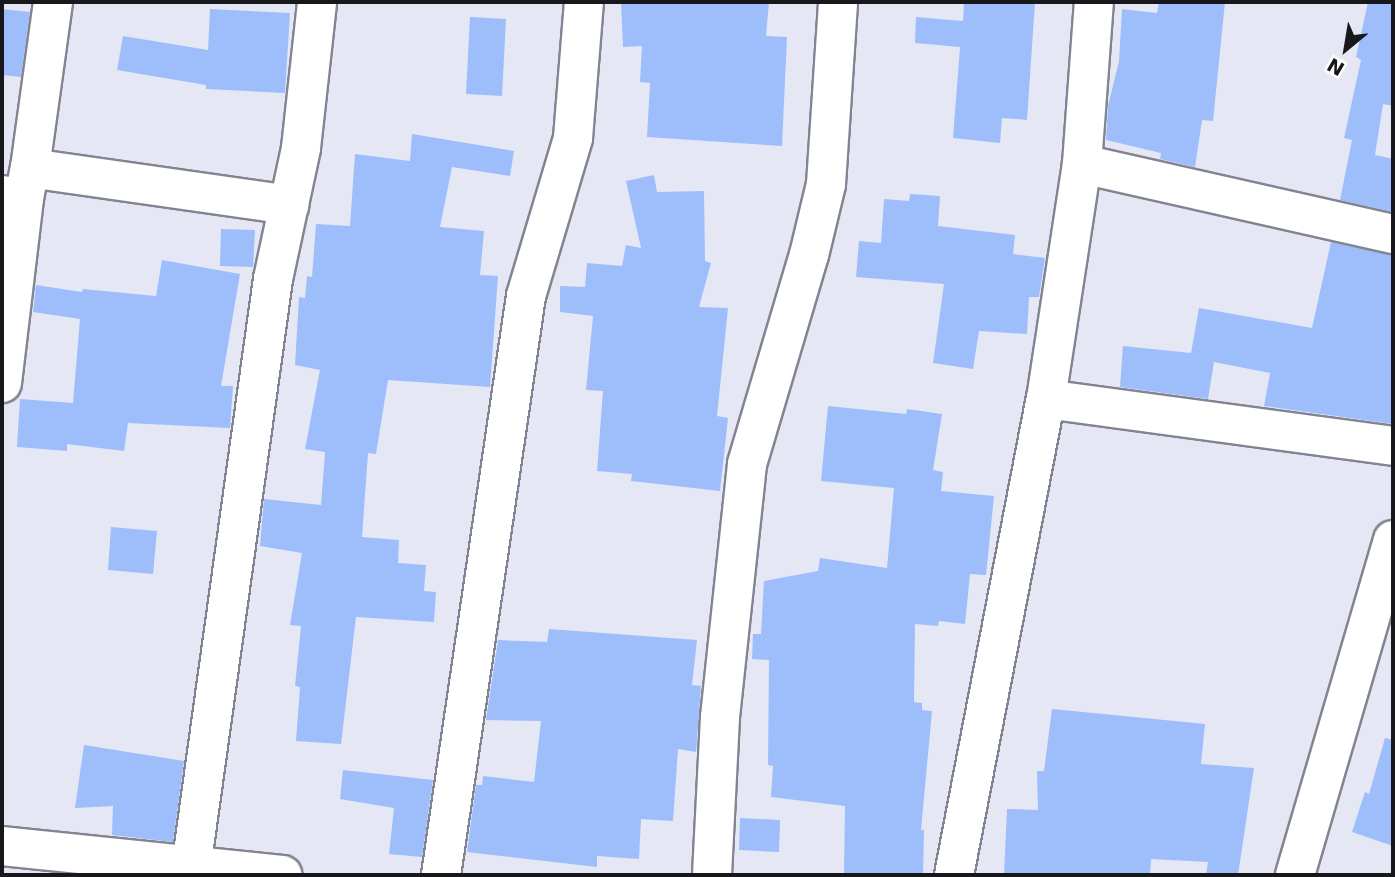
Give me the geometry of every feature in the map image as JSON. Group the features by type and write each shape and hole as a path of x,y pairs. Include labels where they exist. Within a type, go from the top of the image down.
{"street":[{"path":"2,383 19,187 53,2"},
{"path":"190,871 273,279 301,148 317,2"},
{"path":"441,875 526,296 573,138 584,2"},
{"path":"712,875 720,717 747,464 809,255 826,184 838,2"},
{"path":"954,875 1045,399 1082,164 1094,2"},
{"path":"1082,164 1393,234"},
{"path":"19,187 289,205"},
{"path":"1045,399 1393,446"},
{"path":"1295,875 1393,540"},
{"path":"2,846 190,871 283,875"}],"building":[{"path":"621,2 769,2 766,36 787,37 782,146 647,137 650,83 640,82 642,46 623,47"},
{"path":"964,2 1035,2 1027,120 1002,118 1000,143 953,138 960,47 915,43 916,17 963,21"},
{"path":"1159,2 1225,2 1213,121 1202,120 1195,167 1160,159 1161,153 1106,140 1108,106 1119,61 1122,9 1157,13"},
{"path":"1368,2 1393,2 1393,106 1383,104 1375,155 1393,159 1393,212 1340,200 1352,140 1344,138 1361,60 1356,57"},
{"path":"2,9 30,12 21,77 2,75"},
{"path":"210,9 290,13 285,93 206,89 206,85 117,70 123,36 208,50"},
{"path":"470,17 506,19 502,96 466,94"},
{"path":"412,134 514,151 510,176 452,167 440,227 484,231 480,275 498,276 490,387 388,380 376,454 368,453 362,537 399,540 398,563 426,565 424,591 436,592 434,622 356,617 341,744 296,741 300,687 295,686 301,626 290,625 302,553 260,546 264,499 321,505 325,452 305,449 320,370 295,365 299,297 305,298 307,276 312,277 316,224 350,226 355,154 410,161"},
{"path":"654,175 657,192 704,191 705,261 711,263 699,307 728,308 717,416 728,418 720,491 631,481 632,474 597,471 603,391 586,390 593,316 560,312 560,286 585,287 587,263 622,266 626,245 641,248 626,181"},
{"path":"910,194 940,196 938,226 1015,235 1013,254 1045,258 1039,297 1029,297 1027,334 979,331 973,369 933,363 944,284 856,277 859,241 881,243 884,199 909,201"},
{"path":"221,229 255,230 253,267 220,266"},
{"path":"1331,242 1393,255 1393,424 1264,406 1270,373 1214,362 1208,399 1120,387 1123,346 1191,353 1199,308 1312,328"},
{"path":"162,260 240,274 221,386 233,386 230,428 128,423 124,451 67,444 67,451 17,447 20,399 73,403 80,319 33,312 36,285 82,292 83,289 156,296"},
{"path":"828,406 906,414 907,409 942,414 933,470 943,472 941,491 994,496 986,575 970,574 965,624 939,621 938,626 915,624 914,702 922,703 922,710 932,711 921,830 924,830 923,875 844,875 845,806 771,797 773,766 768,765 769,660 752,659 753,634 761,634 764,581 818,571 820,558 887,568 894,488 821,481"},
{"path":"111,527 157,531 153,574 108,570"},
{"path":"549,629 697,640 692,685 701,686 696,752 678,749 673,821 641,819 639,859 597,856 597,867 467,852 476,785 482,785 483,776 534,782 541,721 486,720 498,640 547,642"},
{"path":"1052,709 1205,724 1201,764 1254,768 1238,875 1206,875 1208,862 1151,859 1150,875 1004,875 1007,809 1038,810 1037,771 1044,771"},
{"path":"1385,738 1393,740 1393,846 1352,832 1365,792 1369,794"},
{"path":"84,745 184,761 173,842 112,835 113,806 75,808"},
{"path":"343,770 433,780 422,857 389,854 394,808 340,799"},
{"path":"740,818 780,820 779,852 739,850"}]}
